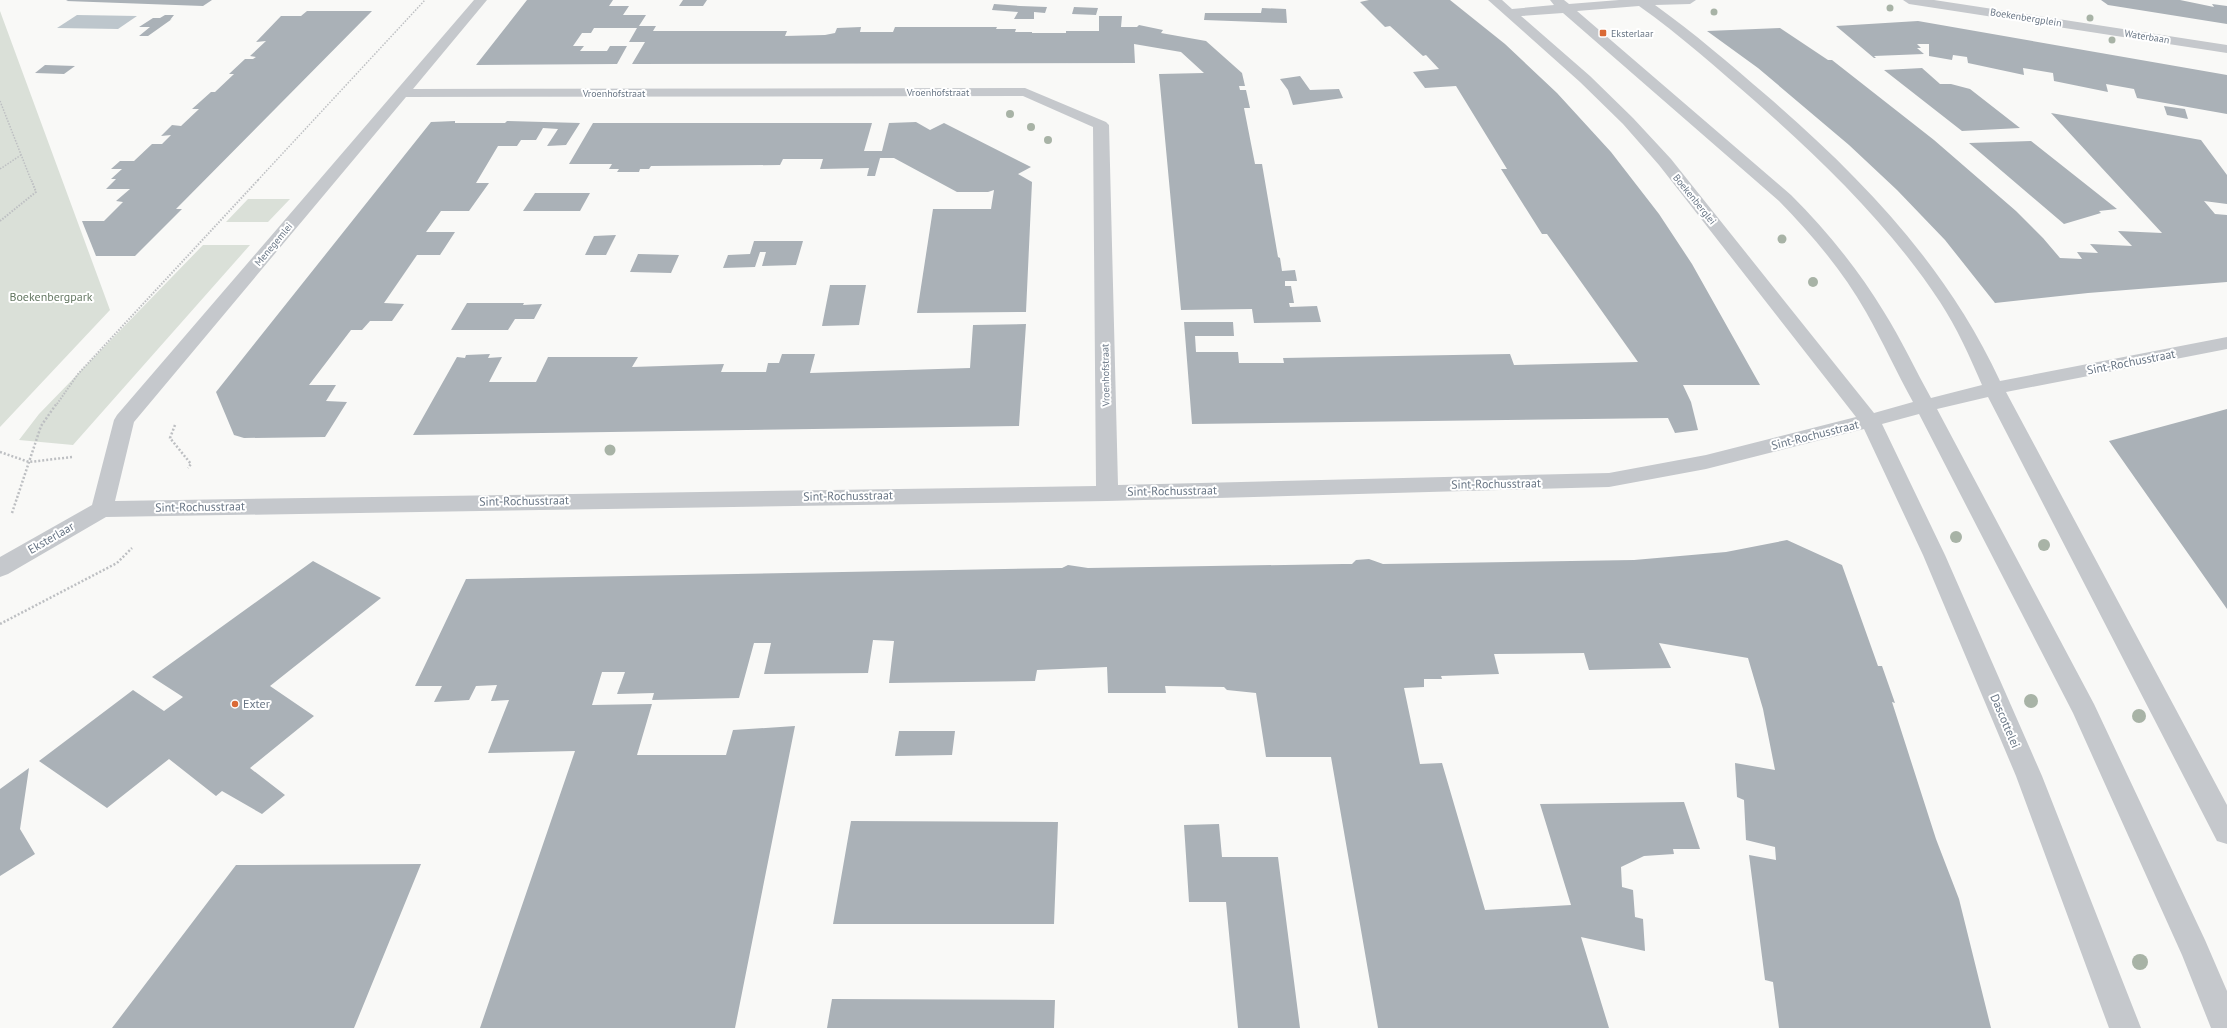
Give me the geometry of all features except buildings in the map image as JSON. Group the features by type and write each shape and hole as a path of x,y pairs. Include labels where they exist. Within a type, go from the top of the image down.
{"street":[{"name":"Menegemlei","path":"102,509 124,420 400,93 481,0"},
{"name":"Boekenberglei","path":"1494,0 1511,13 1585,79 1628,121 1665,162 1870,422"},
{"path":"1511,13 1560,4 1690,0"},
{"name":"Boekenbergplein","path":"1909,0 2068,23"},
{"path":"1640,1 1681,31 1775,110 1853,185 1942,289 1980,355 1994,389 2227,832"},
{"path":"1560,4 1756,173 1810,222 1860,287 1876,313 1926,407 2085,711 2195,950 2227,1028"},
{"name":"Waterbaan","path":"2068,23 2227,49"},
{"name":"Vroenhofstraat","path":"400,93 1025,92 1101,125 1107,493"},
{"name":"Sint-Rochusstraat","path":"102,509 1107,493 1609,480 1652,474 1870,422 1994,389 2227,343"},
{"name":"Dascottelei","path":"1870,422 1934,555 2025,768 2080,906 2124,1028"},
{"name":"Eksterlaar","path":"0,568 102,509"}],"path":[{"path":"11,516 20,495 41,426 78,374 425,0"},
{"path":"0,101 36,192 0,221"},
{"path":"0,113 5,112"},
{"path":"0,169 21,155"},
{"path":"0,452 29,462 116,453"},
{"path":"0,624 117,563 131,550 160,508"}],"green space":[{"name":"Boekenbergpark","path":"0,11 110,310 0,427"},
{"path":"248,199 290,199 268,222 226,222"},
{"path":"203,245 250,245 73,445 19,440 39,414"}],"shaded area":[{"path":"77,15 137,16 118,29 57,28"}],"place":[{"name":"Eksterlaar","path":"1603,33"},
{"name":"Exter","path":"235,704"}]}
